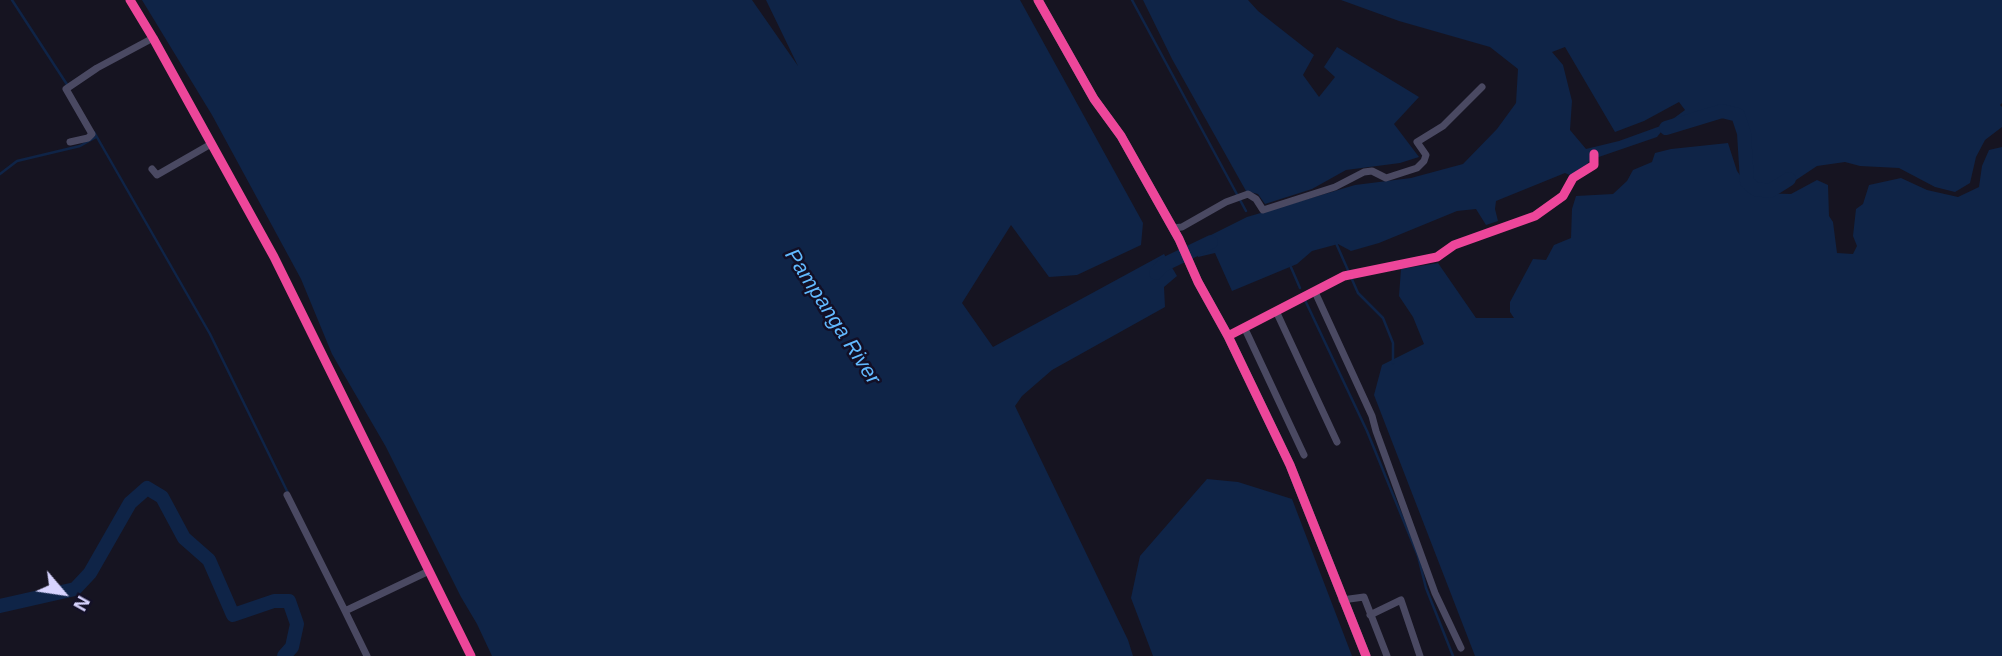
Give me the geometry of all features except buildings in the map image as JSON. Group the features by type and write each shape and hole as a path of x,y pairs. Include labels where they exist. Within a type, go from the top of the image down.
{"street":[{"path":"130,0 274,257 471,656"},
{"path":"1038,0 1094,99 1121,136 1179,239 1198,282 1228,336 1290,466 1366,656"},
{"path":"70,142 88,138 92,134 66,89 97,68 153,38"},
{"path":"1173,228 1182,227 1248,194 1256,199 1263,210 1335,187 1364,172 1372,172 1385,178 1417,169 1426,155 1417,142 1443,126 1482,88"},
{"path":"152,169 157,175 211,145"},
{"path":"1228,336 1344,276 1437,257 1454,245 1535,216 1563,196 1569,181 1594,165 1595,158"},
{"path":"1315,292 1372,416 1435,593 1461,648"},
{"path":"1276,311 1337,442"},
{"path":"1245,329 1304,455"},
{"path":"287,495 348,609 367,656"},
{"path":"348,609 429,571"},
{"path":"1342,600 1364,597 1387,656"},
{"path":"1370,615 1401,600 1420,656"}],"water":[{"name":"Pampanga River","path":"142,0 752,0 798,66 766,0 1020,0 1143,223 1141,245 1077,275 1049,277 1011,225 962,303 993,347 1164,254 1177,276 1164,287 1165,307 1052,370 1022,396 1015,406 1128,640 1133,656 492,656 386,447 332,354 301,279 212,115"},
{"path":"1143,0 1248,0 1314,55 1303,75 1319,97 1335,77 1324,67 1337,47 1419,97 1394,124 1419,157 1400,163 1346,170 1312,189 1265,204 1258,194 1246,191 1172,59"},
{"path":"1341,0 2002,0 2002,127 1985,140 1976,157 1970,183 1955,192 1935,187 1899,168 1860,166 1845,162 1817,166 1790,184 1763,191 1746,180 1746,139 1742,114 1725,107 1693,116 1661,132 1657,137 1590,160 1582,172 1572,176 1565,173 1496,201 1498,221 1486,225 1476,209 1457,211 1379,243 1351,251 1338,244 1312,251 1297,264 1232,291 1215,253 1198,257 1193,244 1247,217 1355,185 1411,178 1463,164 1497,129 1516,103 1518,69 1490,47 1399,21","holes":["1565,47 1615,132 1644,121 1679,102 1685,110 1666,124 1619,141 1586,149 1570,130 1572,101 1563,65 1552,52"]},
{"path":"1728,143 1737,171 1753,193 1791,194 1817,180 1828,185 1829,216 1833,222 1837,253 1853,254 1857,246 1853,236 1856,209 1863,204 1869,185 1901,178 1927,190 1958,197 1979,187 1982,166 1989,150 2002,147 2002,656 1475,656 1374,395 1382,365 1424,344 1413,317 1399,296 1401,269 1438,263 1476,318 1514,318 1510,312 1510,302 1533,259 1546,260 1554,245 1571,238 1572,209 1576,196 1613,194 1627,181 1633,170 1652,162 1655,153"},
{"path":"1207,479 1238,482 1292,499 1352,656 1153,656 1131,598 1140,556"}],"waterway":[{"path":"12,0 68,86"},
{"path":"1132,0 1246,211"},
{"path":"1666,128 1722,111 1738,115 1744,133 1747,182 1755,189 1770,191 1789,179"},
{"path":"94,132 210,334 288,493"},
{"path":"0,174 17,161 80,146 96,137"},
{"path":"1156,273 1163,265 1211,242"},
{"path":"1336,243 1358,293 1383,318 1393,343 1393,363"},
{"path":"1290,265 1300,288"},
{"path":"1304,298 1367,431 1418,556 1426,588 1453,656"},
{"path":"0,606 75,589 90,573 130,503 147,488 162,497 184,538 209,560 233,615 274,601 289,601 297,624 292,647 284,656"}],"cycle path":[{"path":"130,0 274,257 471,656"},
{"path":"1038,0 1094,99 1121,136 1179,239 1198,282 1228,336 1290,465 1366,656"},
{"path":"1228,336 1344,276 1437,257 1454,245 1535,216 1563,196 1573,178 1594,165 1594,154"}]}
